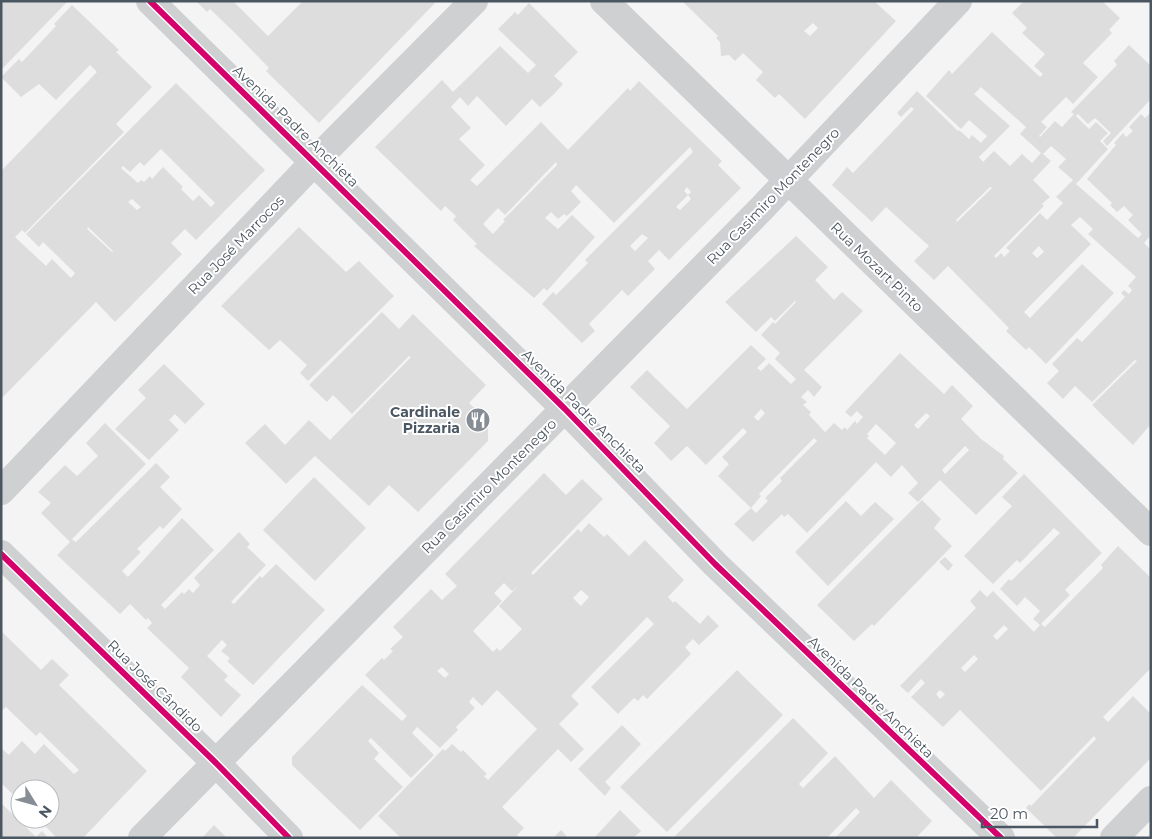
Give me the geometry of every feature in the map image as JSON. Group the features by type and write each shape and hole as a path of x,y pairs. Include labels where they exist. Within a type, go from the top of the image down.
{"street":[{"name":"Avenida Padre Anchieta","path":"150,1 565,408 715,564 1001,838"},
{"name":"Rua José Marrocos","path":"1,491 315,162 474,1"},
{"name":"Rua Mozart Pinto","path":"604,1 1151,532"},
{"name":"Rua Casimiro Montenegro","path":"142,838 789,181 958,1"},
{"name":"Rua José Cândido","path":"1,554 216,763 289,838"},
{"path":"1114,838 1151,800"}],"building":[{"path":"1,1 68,1 1,70"},
{"path":"196,1 233,1 268,36 303,1 433,1 435,3 319,123 266,71 269,68 235,33 210,9 207,12"},
{"path":"682,1 874,1 896,21 805,119 779,94 775,98 756,80 763,72 743,53 735,61 729,55 721,56 720,42 716,38 718,36","holes":["813,23 818,28 810,36 804,31"]},
{"path":"1024,1 1102,1 1120,18 1109,30 1112,33 1083,63 1098,77 1073,104 1066,97 1041,122 1047,127 1040,137 1055,121 1062,127 1074,114 1071,112 1117,65 1114,61 1129,45 1151,66 1151,99 1107,146 1103,141 1111,133 1095,118 1088,124 1078,114 1076,116 1089,129 1096,122 1108,133 1100,141 1108,149 1076,184 1138,238 1142,234 1128,220 1133,215 1124,206 1117,212 1110,205 1112,203 1087,179 1116,145 1114,143 1123,133 1126,137 1133,131 1129,127 1141,114 1145,118 1151,112 1151,235 1144,243 1151,250 1151,424 1133,445 1092,405 1137,361 1135,360 1092,402 1075,386 1063,399 1047,383 1059,371 1052,364 1077,338 1082,342 1125,297 1121,293 1124,290 1129,294 1132,290 1128,286 1136,277 1088,234 1093,229 1080,217 1071,225 1091,244 1024,312 1030,318 1082,264 1114,293 1046,364 1029,347 1026,350 1006,331 1009,328 948,266 934,280 914,261 929,246 886,207 872,222 832,185 847,167 853,173 914,109 911,107 901,117 897,113 917,91 958,131 969,139 972,135 981,143 987,136 969,120 961,129 926,96 949,70 952,74 992,32 1040,77 1043,74 1034,66 1045,54 1022,33 1027,28 1012,13","holes":["981,87 1026,127 1020,134 1041,153 1032,163 1022,154 1010,166 994,151 983,162 979,157 1010,126 974,94","1051,146 1066,159 1058,167 1073,180 1056,197 1063,203 1047,220 1040,213 1006,248 1010,251 1004,257 1001,253 996,258 994,256 1044,206 1042,204 1050,197 1033,180 1051,161 1043,154","990,187 992,188 957,222 956,220","1039,246 1044,252 1037,258 1032,253"]},
{"path":"529,3 578,52 554,76 563,84 555,93 540,107 532,99 506,126 477,96 468,106 460,97 451,107 471,128 459,139 485,165 470,180 477,186 541,122 568,150 628,88 630,91 639,81 722,161 718,165 741,188 669,260 659,250 648,261 655,269 628,296 622,290 589,324 595,331 582,343 542,304 553,292 556,295 588,263 585,260 693,152 690,147 614,223 576,185 571,191 581,202 567,216 564,214 558,219 551,212 545,218 558,229 572,215 595,237 547,291 544,288 534,298 474,246 477,244 453,220 456,216 445,206 441,211 375,147 442,80 453,92 500,46 528,73 536,65 498,29 515,12 518,15","holes":["556,162 557,165 503,220 505,221 493,234 483,224 498,208 505,215","687,187 691,192 688,195 684,191","688,195 691,199 680,210 676,207","642,234 648,238 635,251 630,246"]},
{"path":"72,5 119,50 116,52 152,87 116,124 124,132 25,233 22,230 15,237 46,266 52,259 71,278 75,273 43,242 39,247 26,234 176,83 265,170 196,240 185,229 171,243 182,254 115,322 96,302 1,399 1,171 97,72 90,65 56,100 39,84 21,97 1,77 19,59 22,62 56,26 54,24","holes":["161,149 215,203 211,207 199,195 193,201 181,189 183,187 163,167 152,179 150,176 144,182 141,180 138,183 121,168 123,166 130,172 140,162 144,166","132,199 141,207 137,210 128,202","88,227 113,251 112,252 87,229"]},
{"path":"299,227 346,272 359,261 394,296 308,381 300,373 307,365 280,340 269,350 221,306"},
{"path":"796,236 828,267 815,280 834,300 842,292 863,311 804,370 822,387 814,397 808,390 801,397 807,402 803,405 811,412 809,415 825,432 834,423 842,430 845,427 847,430 855,421 857,424 863,417 857,411 851,417 845,412 900,353 944,394 952,385 973,406 961,419 981,439 1004,456 1003,459 1018,473 976,515 940,480 918,502 908,493 918,483 902,465 891,477 876,462 807,533 788,514 784,517 782,514 753,542 734,524 751,508 718,476 729,464 722,457 747,432 743,428 706,465 687,446 671,461 654,443 670,426 630,387 647,370 687,409 751,345 766,359 757,368 761,371 769,363 791,384 796,379 775,359 780,353 761,335 773,322 775,324 796,302 775,321 771,317 756,332 725,302","holes":["761,409 765,413 758,421 754,417","926,413 930,416 918,429 914,425","876,424 896,443 885,455 867,438 869,436 867,434","814,438 817,441 780,478 782,481 765,498 768,501 756,513 751,508 761,496 759,494","965,446 969,450 945,474 942,470"]},
{"path":"382,312 399,329 413,314 486,385 469,403 488,421 488,441 418,512 389,485 369,506 315,456 286,484 245,443 265,424 285,445 309,420 330,440 411,357 409,356 352,414 333,395 327,402 309,385"},
{"path":"164,364 205,404 185,424 175,414 169,420 179,430 149,460 115,429 146,398 138,390"},
{"path":"105,423 146,464 72,539 74,541 76,542 156,463 170,477 160,487 182,509 163,529 160,526 137,549 141,552 122,571 128,577 182,518 214,550 161,605 165,609 182,592 184,594 189,589 193,593 200,585 194,578 239,532 250,544 247,547 266,565 231,602 234,604 260,576 262,578 276,564 325,610 253,685 227,661 230,658 221,651 227,645 222,640 207,656 228,676 224,680 241,695 221,717 181,677 189,668 147,628 152,623 148,618 146,620 130,604 120,614 57,555 70,542 41,513 51,503 38,492 65,465 77,476 98,456 86,443"},
{"path":"544,473 566,495 582,479 603,499 531,573 533,575 578,529 581,532 589,523 604,537 607,534 629,556 645,540 684,580 668,597 673,603 675,601 700,624 708,615 719,626 699,645 693,639 685,647 691,654 647,699 643,695 638,701 634,698 618,714 591,687 654,624 647,617 571,696 579,704 559,724 584,749 571,762 558,749 502,807 524,828 517,835 520,838 401,838 378,816 443,749 445,751 452,744 461,752 463,750 487,774 484,776 488,780 537,729 497,690 482,706 473,697 469,702 475,708 456,727 458,730 440,748 417,727 412,733 434,755 411,778 371,738 368,741 379,753 374,759 403,787 360,830 292,765 292,757 362,685 402,721 407,716 365,675 382,658 384,660 393,651 390,649 403,637 393,627 431,589 442,600 457,586 445,574","holes":["504,583 512,591 519,585 499,606 522,629 500,651 497,648 493,652 473,631 502,601 494,593","581,590 589,597 581,606 573,598","442,667 449,674 445,678 437,671"]},
{"path":"1024,474 1102,553 1065,590 1070,595 1041,624 1045,627 1103,568 1101,565 1118,546 1151,578 1151,668 1103,717 1108,722 1133,696 1151,714 1151,758 1073,838 1057,838 1026,808 1029,804 1031,806 1096,739 1094,736 1041,791 960,710 943,727 911,697 925,683 921,679 908,693 900,686 976,608 970,601 980,590 987,597 993,591 1034,632 1040,625 1033,619 1040,611 1025,597 1017,606 1000,589 1009,579 1011,581 1060,533 1054,528 1020,563 1017,560 993,584 964,556 1012,506 1002,497","holes":["1004,625 1008,629 997,640 993,636","974,655 978,659 965,672 961,668","940,690 945,694 940,699 936,694"]},
{"path":"314,477 366,528 315,581 263,530"},
{"path":"922,500 941,519 934,528 952,546 874,626 872,624 854,641 817,605"},
{"path":"846,501 861,516 875,502 894,519 828,586 795,552"},
{"path":"945,557 953,565 948,571 939,562"},
{"path":"1,631 41,670 52,659 69,675 59,685 147,771 83,838 57,838 48,829 60,829 60,779 10,779 10,792 1,783 1,748 9,755 22,741 35,754 44,744 74,774 79,770 40,732 36,736 6,707 1,711"},
{"path":"737,670 783,715 667,832 620,787"},
{"path":"793,718 828,753 799,784 803,788 835,756 874,798 891,780 932,821 916,838 835,838 860,812 856,808 827,838 673,838"},
{"path":"622,725 641,744 605,782 611,788 605,796 578,769"},
{"path":"1,803 10,812 10,829 28,829 36,837 42,831 48,838 1,838"},
{"path":"620,810 641,831 633,838 594,838"},
{"path":"214,825 227,838 202,838"},
{"path":"561,830 568,838 553,838"}],"cycle path":[{"path":"150,1 565,409 715,564 1001,838"},
{"path":"1,554 216,763 289,838"}],"place":[{"name":"Cardinale Pizzaria","path":"478,420"}]}
